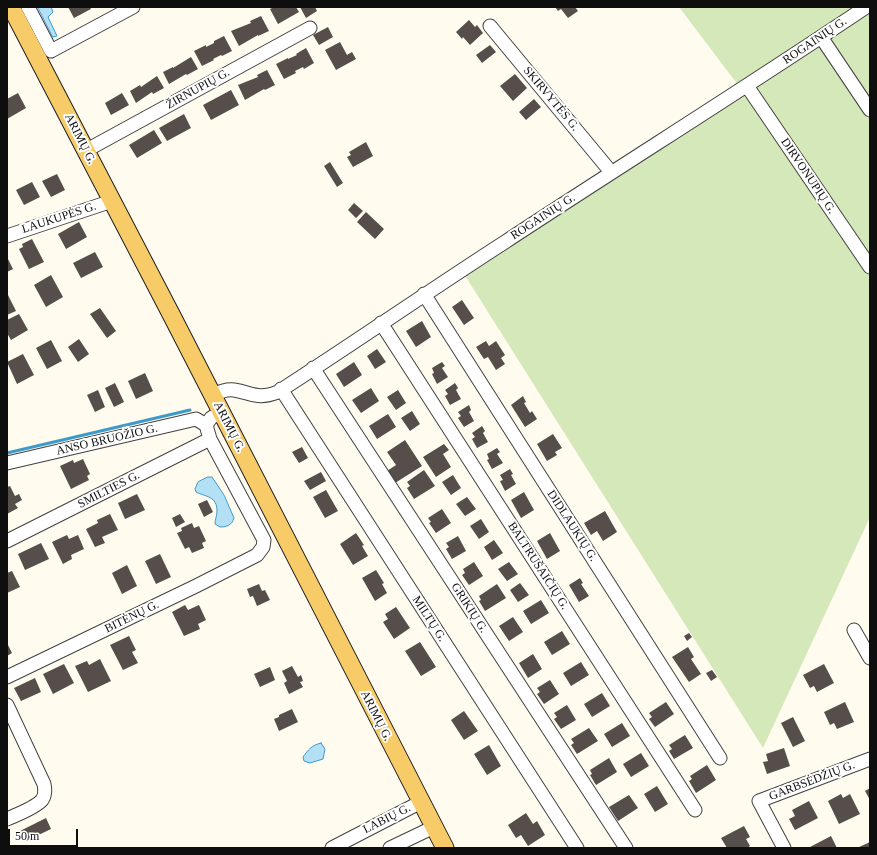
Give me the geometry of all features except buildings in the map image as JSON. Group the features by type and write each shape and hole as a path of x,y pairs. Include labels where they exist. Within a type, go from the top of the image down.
{"main road":[{"name":"ARIMŲ G.","path":"11,7 213,395 445,848"}],"street":[{"path":"28,7 51,51 133,7"},
{"name":"ROGAINIŲ G.","path":"213,395 233,389 254,396 268,396 281,389 424,294 611,172 747,86 866,7"},
{"name":"SKIRVYTĖS G.","path":"490,26 611,172"},
{"name":"ŽIRNUPIŲ G.","path":"85,151 310,28"},
{"path":"821,37 870,110"},
{"name":"DIRVONUPIŲ G.","path":"747,86 870,267"},
{"name":"LAUKUPĖS G.","path":"7,236 112,201"},
{"name":"DIDLAUKIŲ G.","path":"424,294 720,758"},
{"name":"BALTRUŠAIČIŲ G.","path":"381,323 695,810"},
{"name":"GRIKIŲ G.","path":"313,368 626,848"},
{"name":"MILTŲ G.","path":"281,389 577,848"},
{"path":"210,439 206,425 211,418 221,412"},
{"name":"ANSO BRUOŽIO G.","path":"7,463 196,419 206,425"},
{"name":"SMILTIES G.","path":"7,541 210,439"},
{"name":"BITĖNŲ G.","path":"7,677 196,586 257,555 263,548 264,540 210,439"},
{"path":"854,630 870,658"},
{"path":"7,819 32,807 42,800 45,793 44,784 8,711"},
{"name":"GARBSĖDŽIŲ G.","path":"784,848 759,801 870,759"},
{"name":"LABIŲ G.","path":"332,848 421,802"},
{"path":"390,848 434,826"}],"green space":[{"path":"679,7 856,7 738,85"},
{"path":"870,8 870,517 763,748 464,274"}],"water":[{"path":"38,7 51,7 53,12 48,17 57,36 53,37"},
{"path":"208,477 212,477 224,495 234,518 231,524 227,526 220,527 215,524 217,506 215,502 210,498 196,492 195,489 198,482"},
{"path":"321,743 325,749 323,759 310,763 304,761 303,757 309,750 313,746"}],"waterway":[{"path":"7,453 190,410"}]}
